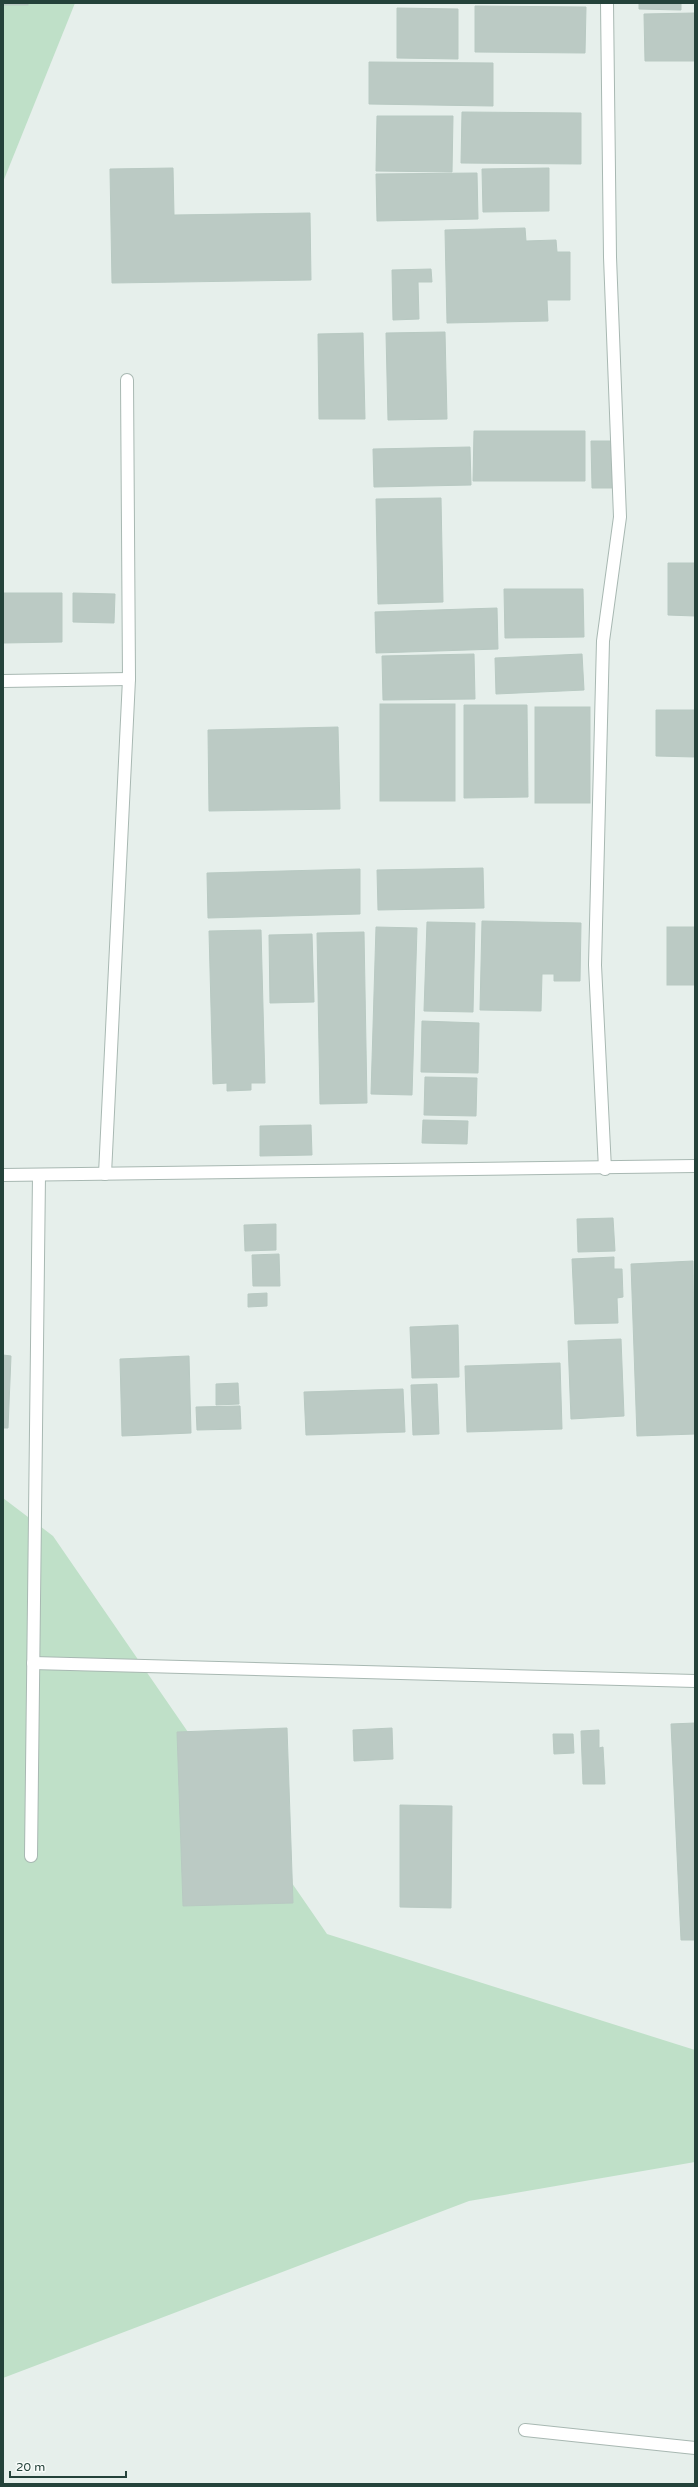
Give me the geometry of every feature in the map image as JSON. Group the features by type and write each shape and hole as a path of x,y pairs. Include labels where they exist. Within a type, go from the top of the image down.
{"street":[{"path":"605,1169 596,965 602,657 620,517 610,257 607,3"},
{"path":"105,1174 129,679 127,380"},
{"path":"3,681 129,679"},
{"path":"3,1175 605,1169 695,1166"},
{"path":"31,1856 38,1175"},
{"path":"33,1663 695,1681"},
{"path":"524,2430 695,2448"}],"green space":[{"path":"3,3 75,3 3,182"},
{"path":"3,1498 53,1536 327,1934 695,2050 695,2162 469,2201 3,2378"}],"building":[{"path":"3,3 28,3 28,5 3,5"},
{"path":"639,3 681,3 681,10 639,9"},
{"path":"475,6 586,7 585,53 475,52"},
{"path":"397,8 458,9 458,59 397,58"},
{"path":"695,13 695,61 645,61 644,14"},
{"path":"369,62 493,63 493,106 369,104"},
{"path":"462,112 581,113 581,164 461,163"},
{"path":"377,116 453,116 452,172 376,171"},
{"path":"173,168 174,215 310,213 311,280 112,283 110,169"},
{"path":"549,168 549,211 483,212 482,169"},
{"path":"477,173 478,219 377,221 376,174"},
{"path":"525,228 526,241 556,240 557,252 570,252 570,300 547,300 548,321 447,323 445,230"},
{"path":"431,269 432,282 418,282 419,319 393,320 392,270"},
{"path":"445,332 447,419 388,420 386,333"},
{"path":"363,333 365,419 319,419 318,334"},
{"path":"474,431 585,431 585,481 473,481"},
{"path":"591,441 613,441 614,488 592,488"},
{"path":"470,447 471,485 374,487 373,449"},
{"path":"441,498 443,602 378,604 376,499"},
{"path":"668,563 695,563 695,616 668,615"},
{"path":"504,589 583,589 584,637 505,638"},
{"path":"3,593 62,593 62,642 3,643"},
{"path":"73,593 115,594 114,623 73,622"},
{"path":"497,608 498,649 376,653 375,612"},
{"path":"474,654 475,699 383,700 382,656"},
{"path":"582,654 584,690 496,694 495,658"},
{"path":"380,704 455,704 455,801 380,801"},
{"path":"464,705 527,705 528,797 464,798"},
{"path":"535,707 590,707 590,803 535,803"},
{"path":"656,710 695,710 695,757 656,756"},
{"path":"338,727 340,809 209,811 208,730"},
{"path":"483,868 484,908 378,910 377,870"},
{"path":"360,869 360,914 208,918 207,873"},
{"path":"482,921 581,923 580,981 554,981 554,974 542,974 541,1011 480,1010"},
{"path":"427,922 475,923 473,1012 424,1011"},
{"path":"376,927 417,928 412,1095 371,1094"},
{"path":"667,927 695,927 695,985 667,985"},
{"path":"261,930 265,1083 251,1083 251,1090 227,1091 227,1083 213,1084 209,931"},
{"path":"364,932 367,1103 320,1104 317,933"},
{"path":"312,934 314,1002 270,1003 269,935"},
{"path":"422,1021 479,1023 478,1073 421,1072"},
{"path":"425,1077 477,1078 476,1116 424,1115"},
{"path":"423,1120 468,1121 467,1144 422,1143"},
{"path":"311,1125 312,1155 260,1156 260,1126"},
{"path":"613,1218 615,1251 578,1252 577,1219"},
{"path":"276,1224 276,1250 245,1251 244,1225"},
{"path":"279,1254 280,1286 253,1286 252,1255"},
{"path":"614,1257 614,1269 622,1269 623,1297 617,1298 618,1323 575,1324 572,1259"},
{"path":"693,1261 695,1434 637,1436 631,1264"},
{"path":"267,1293 267,1306 248,1307 248,1294"},
{"path":"458,1325 459,1377 412,1378 410,1327"},
{"path":"621,1339 624,1416 571,1419 568,1341"},
{"path":"3,1355 11,1356 8,1428 3,1428"},
{"path":"189,1356 191,1433 122,1436 120,1359"},
{"path":"560,1363 562,1429 467,1432 465,1366"},
{"path":"238,1383 239,1404 216,1405 216,1384"},
{"path":"437,1384 439,1434 413,1435 411,1385"},
{"path":"403,1389 405,1432 306,1435 304,1392"},
{"path":"240,1406 241,1429 197,1430 196,1407"},
{"path":"695,1723 695,1940 681,1940 671,1724"},
{"path":"287,1728 293,1903 183,1906 177,1732"},
{"path":"392,1728 393,1759 354,1761 353,1730"},
{"path":"599,1730 599,1748 603,1747 605,1784 583,1784 581,1731"},
{"path":"553,1734 573,1734 574,1753 554,1754"},
{"path":"400,1805 452,1806 451,1908 400,1907"}]}
